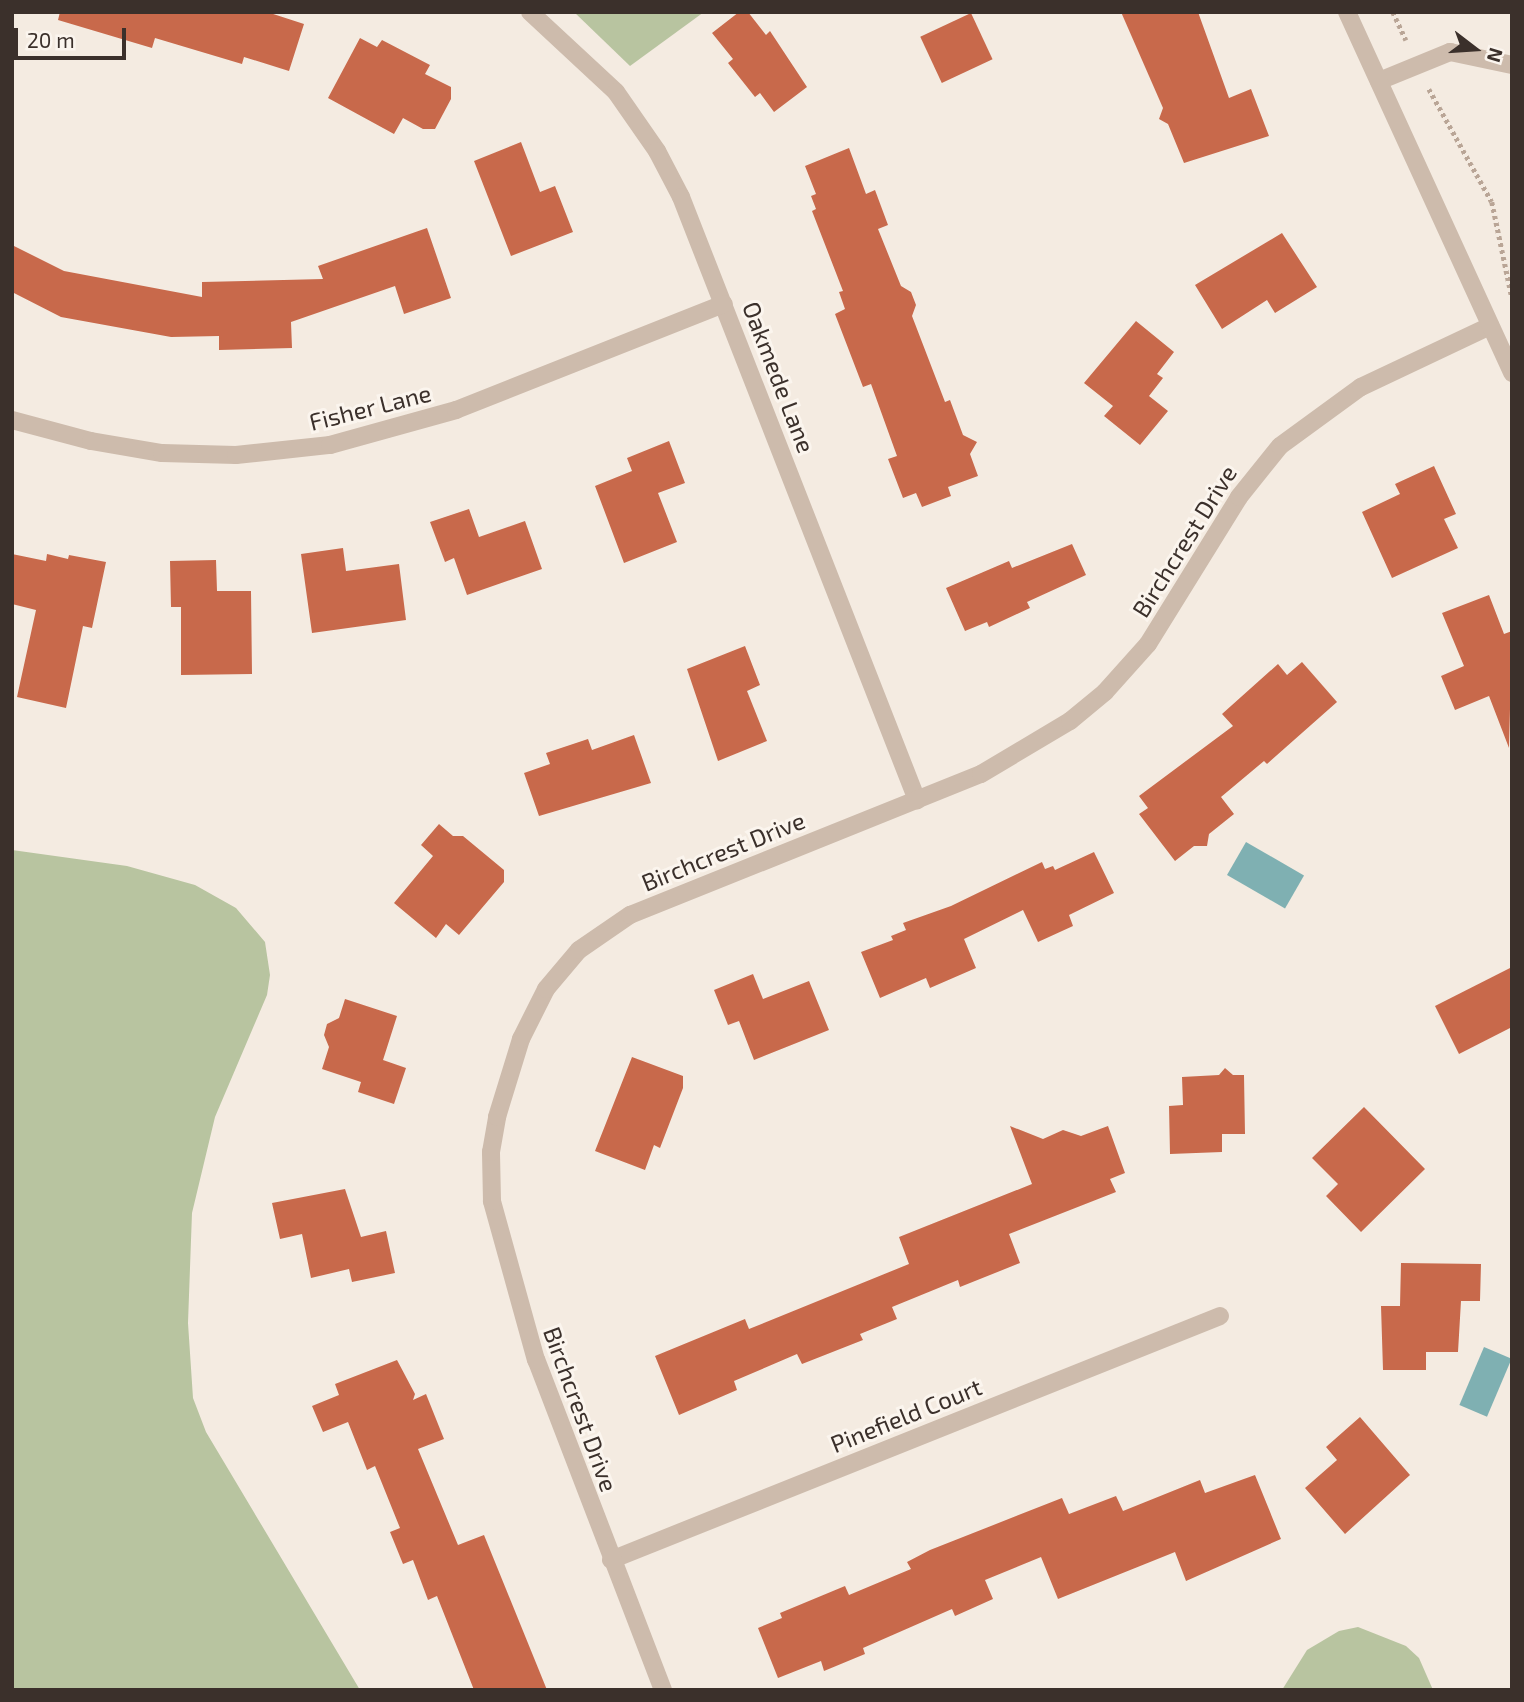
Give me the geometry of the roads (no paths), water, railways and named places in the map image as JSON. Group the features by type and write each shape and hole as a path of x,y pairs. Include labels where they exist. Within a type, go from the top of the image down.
{"street":[{"name":"Oakmede Lane","path":"530,12 589,63 643,130 681,197 917,800"},
{"path":"1347,12 1512,373"},
{"path":"1378,81 1417,64 1461,52 1512,65"},
{"name":"Fisher Lane","path":"12,420 91,441 162,453 248,454 330,445 456,410 724,304"},
{"name":"Birchcrest Drive","path":"663,1690 532,1349 492,1201 493,1135 521,1039 537,1004 566,962 613,925 670,898 917,800 1030,748 1105,692 1164,621 1252,479 1297,430 1361,387 1490,326"},
{"name":"Pinefield Court","path":"611,1559 1220,1316"}],"water":[{"path":"1246,842 1304,876 1285,908 1227,875"},
{"path":"1484,1347 1512,1359 1487,1417 1459,1405"}]}
